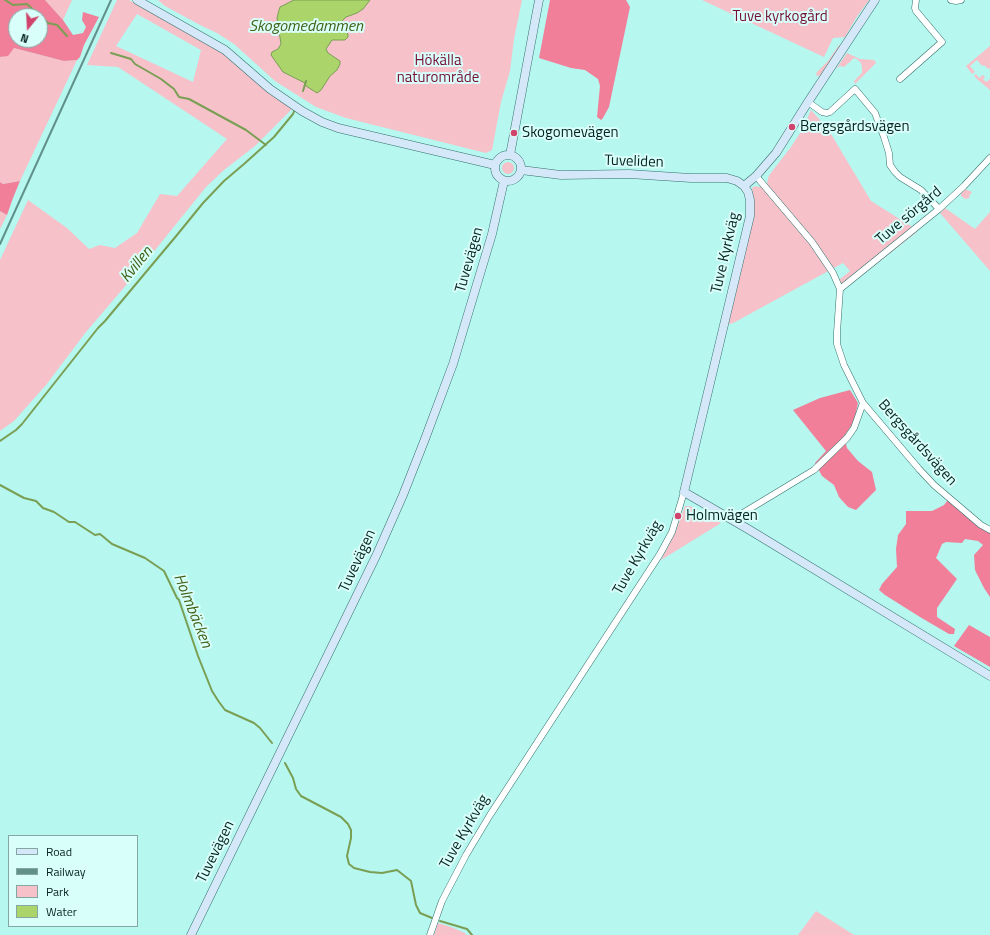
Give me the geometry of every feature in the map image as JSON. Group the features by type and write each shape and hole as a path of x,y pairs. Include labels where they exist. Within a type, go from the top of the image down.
{"street":[{"path":"137,0 225,50 270,89 302,111 322,122 338,128 495,165"},
{"path":"510,155 539,0"},
{"path":"744,186 756,176 776,153 875,0"},
{"path":"900,79 942,42 914,8 916,0"},
{"path":"951,0 956,2 961,0"},
{"path":"808,102 822,112 827,113 855,89 875,113 884,137 890,165 900,177 920,190 939,208"},
{"path":"510,155 519,160 521,170 515,179 504,181 496,175 494,170 495,165 500,156 510,155"},
{"name":"Tuve sörgård","path":"840,289 939,208 964,186 990,158"},
{"name":"Tuveliden","path":"521,170 561,175 629,174 691,178 727,178 737,181 744,186"},
{"name":"Bergsgårdsvägen","path":"756,176 812,242 833,273 840,289 837,344 844,365 863,403 919,469 981,525 990,530"},
{"name":"Tuvevägen","path":"191,935 367,574 403,495 453,364 492,234 504,181"},
{"name":"Tuve Kyrkväg","path":"430,935 444,896 466,855 497,804 660,554 672,532 684,492 750,216 750,200 748,192 744,186"},
{"name":"Bergsgårdsvägen","path":"732,519 814,470 847,438 854,428 863,403"},
{"path":"684,492 732,519 990,676"}],"green space":[{"path":"45,0 72,0 63,20"},
{"path":"117,0 129,0 223,53 271,94 292,109 255,146 224,170 206,187 139,270 86,332 46,385 14,421 0,431 0,260 28,200 67,228 89,249 100,245 115,248 137,233 160,194 177,196 227,139 118,67 87,65","holes":["137,14 201,50 193,82 116,46"]},
{"name":"Hökälla naturområde","path":"158,0 522,0 514,39 510,71 501,102 492,150 486,153 346,118 316,107 275,81 234,44 217,33 165,6"},
{"name":"Tuve kyrkogård","path":"702,0 869,0 845,37 833,38 824,57"},
{"path":"839,45 841,45 822,75 817,76 817,72 828,61"},
{"path":"990,46 990,68 988,69 984,65 982,66 977,60 970,66 975,72 972,74 966,66"},
{"path":"14,48 64,61 77,60 20,181 3,184 0,182 0,57 3,57"},
{"path":"847,53 860,59 874,60 876,63 855,84 854,81 862,73 861,63 857,59 854,58 844,67 840,66 836,69"},
{"path":"976,74 979,78 983,75 985,77 983,79 986,82 990,79 990,90 974,76"},
{"path":"811,110 828,129 871,201 914,228 917,232 845,289 839,280 850,271 843,263 735,322 727,324 754,215 752,188 755,186 759,187 767,185 770,174 802,130"},
{"path":"506,162 510,162 514,168 510,174 506,174 502,170 502,166"},
{"path":"965,189 972,192 969,196 970,198 965,199 961,196 961,193"},
{"path":"945,208 975,229 990,212 990,271 940,213"},
{"path":"0,211 7,215 0,229"},
{"path":"685,506 690,506 721,523 661,560 675,533"},
{"path":"816,911 843,928 854,935 798,935"},
{"path":"438,923 465,933 466,935 434,935"}],"shaded area":[{"path":"0,0 45,0 63,20 73,35 83,33 86,27 82,20 83,12 99,17 84,45 80,57 77,60 64,61 14,48 8,56 0,57"},
{"path":"550,0 626,0 630,7 609,107 601,120 597,117 600,86 598,79 585,70 571,68 539,58"},
{"path":"20,181 7,215 0,211 0,182 3,184"},
{"path":"850,390 858,403 854,422 844,436 847,448 858,461 872,472 876,490 856,510 848,507 839,497 834,485 822,476 815,463 826,451 793,410 820,398"},
{"path":"948,500 977,526 990,532 990,597 975,570 974,555 983,545 978,541 965,539 962,543 946,542 942,544 936,558 957,579 937,608 937,617 955,629 954,634 949,634 920,617 879,590 882,584 897,567 896,549 898,535 906,524 906,511 932,511 944,505"},
{"path":"969,625 990,637 990,667 954,646"}],"water":[{"name":"Skogomedammen","path":"294,0 370,0 363,9 346,17 340,23 339,25 348,34 348,37 345,40 332,40 326,49 328,53 340,61 340,64 337,70 330,76 321,90 317,93 306,86 305,83 283,72 271,55 272,52 278,49 281,44 277,18 280,7"}],"waterway":[{"path":"5,0 13,5 27,4 31,8"},
{"path":"48,23 57,25 67,36"},
{"path":"111,53 131,59 135,64 161,79 174,89 179,97 189,99 246,130 266,145"},
{"path":"303,91 306,81"},
{"name":"Kvillen","path":"0,441 22,424 98,328 203,203 224,181 274,137 293,114 295,109"},
{"name":"Holmbäcken","path":"0,485 24,498 36,501 43,508 54,512 69,522 75,522 95,535 100,534 112,544 145,558 164,571 179,600 198,656 212,691 225,710 254,723 272,743"},
{"name":"Holmbäcken","path":"285,763 293,778 296,789 301,796 341,817 348,824 351,830 351,838 347,856 349,864 354,868 370,872 382,873 397,870 411,881 416,905 420,913 432,918"},
{"name":"Holmbäcken","path":"440,921 467,929 472,935"}],"railway":[{"path":"0,244 111,0"}],"place":[{"name":"Bergsgårdsvägen","path":"792,127"},
{"name":"Skogomevägen","path":"514,133"},
{"name":"Holmvägen","path":"678,516"}]}
